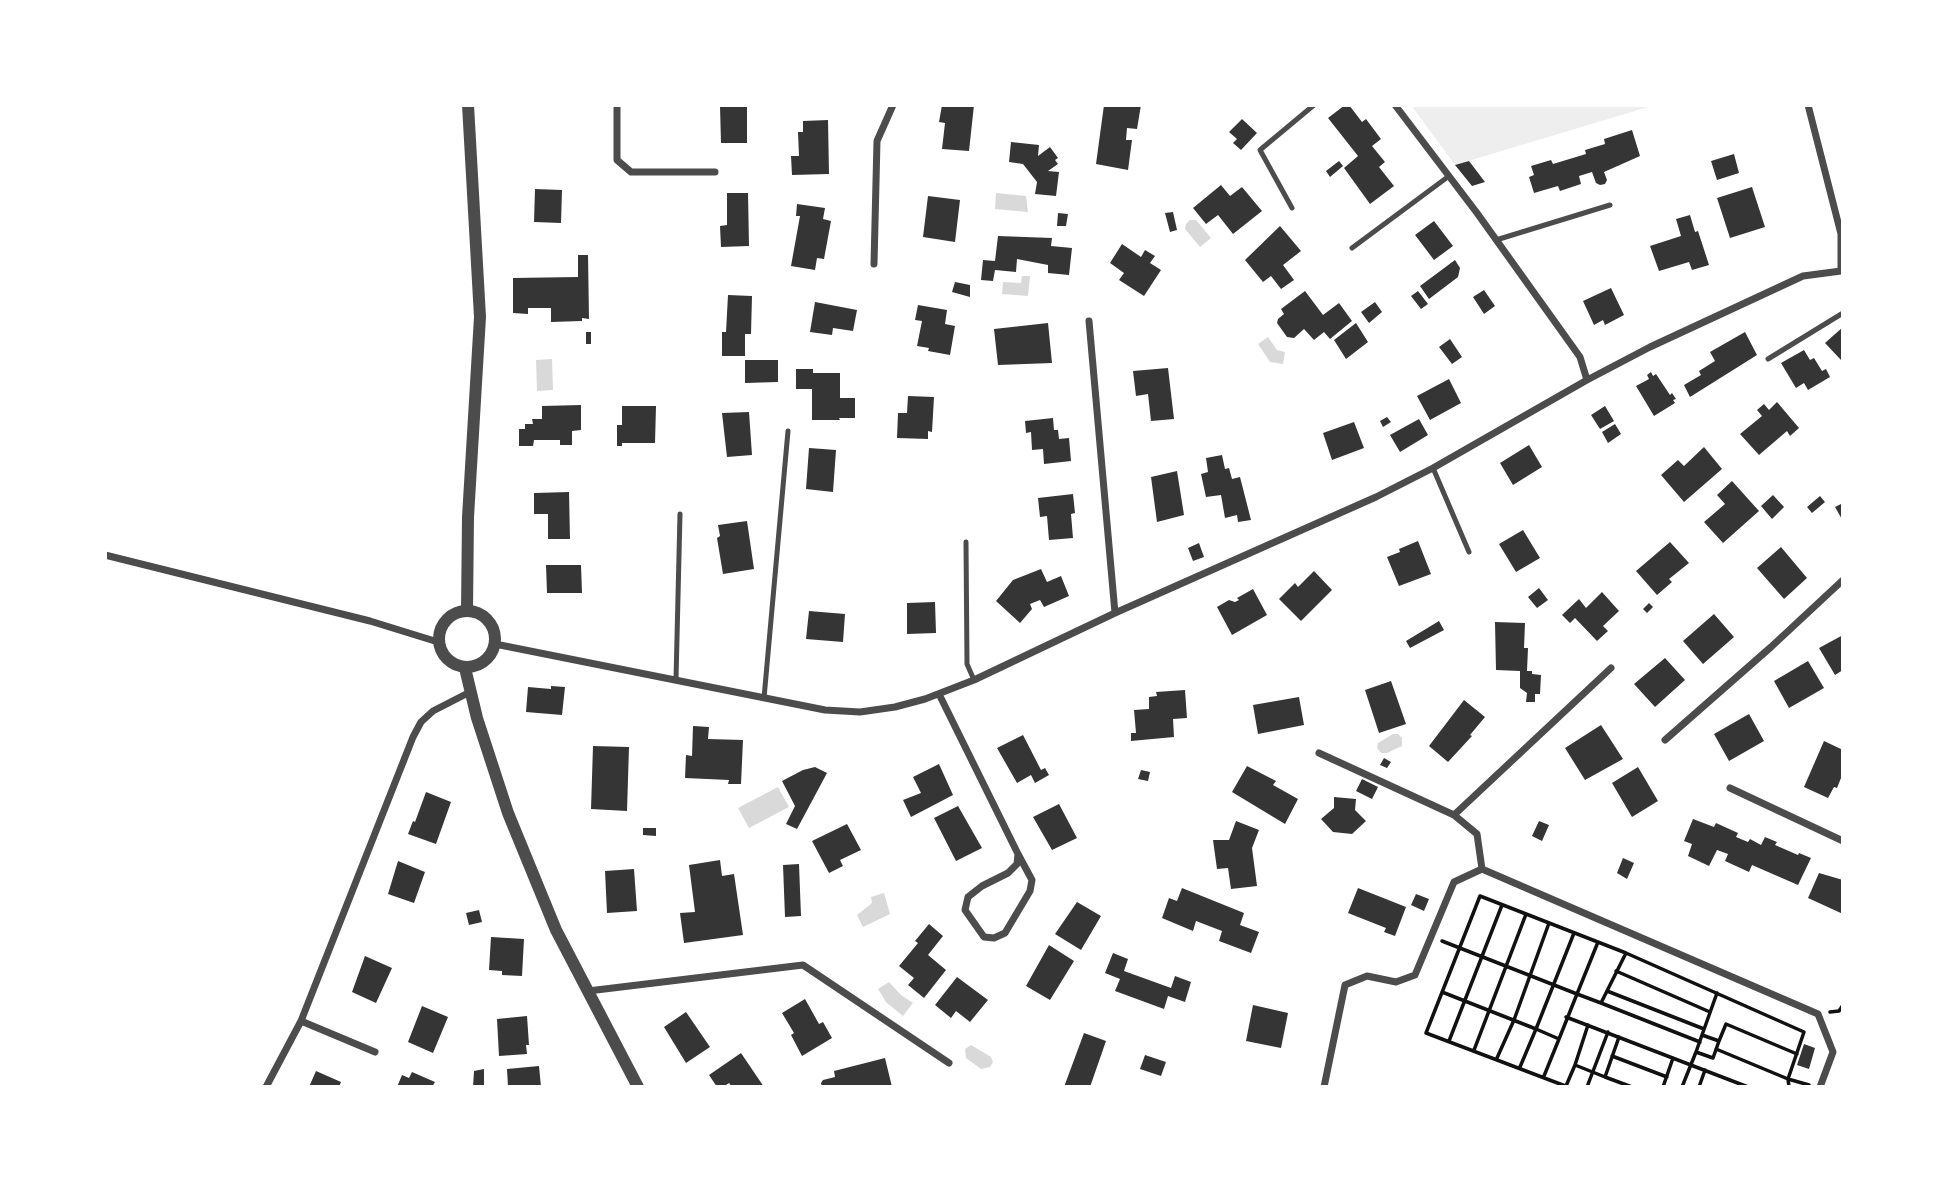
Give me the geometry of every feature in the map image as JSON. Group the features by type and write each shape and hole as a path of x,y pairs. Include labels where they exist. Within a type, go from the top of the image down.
{"street":[{"path":"467,610 468,517 480,317 468,105"},
{"path":"617,105 617,160 631,172 715,173"},
{"path":"874,264 877,141 893,105"},
{"path":"1395,105 1580,357 1587,380"},
{"path":"495,644 825,710 860,712 895,707 974,680 1115,613 1376,497 1433,468 1650,346 1803,276 1842,272 1841,234 1808,105"},
{"path":"1089,321 1115,613"},
{"path":"105,555 370,621 438,642"},
{"path":"1665,740 1843,580"},
{"path":"467,610 488,620 493,628 495,644 491,655 484,662 465,668 455,666 447,660 438,642 442,624 457,612 467,610"},
{"path":"465,668 508,813 556,930 638,1087"},
{"path":"1454,815 1611,668"},
{"path":"266,1087 301,1021 413,737 421,722 433,711 470,692"},
{"path":"939,694 1032,880 1030,891 1005,933 994,938 984,937 965,910 968,897 982,886 1008,873 1017,863 1018,854"},
{"path":"1319,753 1454,815 1478,834 1482,869"},
{"path":"1730,788 1843,841"},
{"path":"1324,1087 1345,985 1367,976 1396,982 1415,975 1454,882 1482,869 1818,1014 1833,1052 1818,1087"},
{"path":"588,990 803,965 950,1063"},
{"path":"301,1021 375,1052"}],"lane":[{"path":"1292,208 1260,150 1314,105"},
{"path":"1352,248 1449,176"},
{"path":"1496,240 1610,205"},
{"path":"1768,359 1843,313"},
{"path":"764,698 788,431"},
{"path":"1433,468 1469,552"},
{"path":"676,679 680,514"},
{"path":"966,542 967,664 974,680"}],"path":[{"path":"1588,1025 1567,1086 1426,1033 1480,896 1626,953 1804,1032 1788,1079 1788,1087"},
{"path":"1449,1041 1502,905"},
{"path":"1474,1050 1525,914"},
{"path":"1497,1059 1549,923"},
{"path":"1520,1067 1574,933"},
{"path":"1544,1076 1598,942"},
{"path":"1460,947 1700,1042"},
{"path":"1601,1003 1626,953"},
{"path":"1616,971 1710,1012"},
{"path":"1607,990 1704,1028"},
{"path":"1442,992 1559,1039"},
{"path":"1682,1087 1717,993"},
{"path":"1566,1017 1748,1087"},
{"path":"1696,1052 1713,1058 1726,1024 1797,1054"},
{"path":"1587,1087 1608,1032"},
{"path":"1702,1035 1719,1041"},
{"path":"1605,1077 1619,1037"},
{"path":"1716,1049 1788,1079 1818,1087"},
{"path":"1612,1056 1667,1077"},
{"path":"1663,1087 1673,1058"},
{"path":"1575,1065 1632,1087"},
{"path":"1699,1087 1705,1070"}],"shaded area":[{"path":"1411,105 1655,105 1455,165"},
{"path":"996,193 1026,196 1028,212 995,209"},
{"path":"1190,220 1196,220 1211,238 1200,247 1185,229"},
{"path":"1022,276 1030,276 1028,296 1002,294 1003,282 1021,283"},
{"path":"1268,337 1277,350 1285,352 1283,364 1270,362 1258,344"},
{"path":"552,359 553,390 537,391 536,360"},
{"path":"1393,734 1402,738 1402,746 1381,753 1377,748 1378,743"},
{"path":"778,787 789,807 749,828 738,808"},
{"path":"884,893 890,914 863,927 857,915 872,903 871,897"},
{"path":"889,982 913,1003 903,1016 886,1002 878,989"},
{"path":"971,1045 991,1057 993,1062 990,1067 981,1069 966,1058 965,1049"}],"building":[{"path":"942,105 974,105 969,151 942,149 945,123 939,122"},
{"path":"1104,105 1141,105 1137,129 1127,128 1126,140 1132,140 1128,170 1096,164"},
{"path":"1345,105 1349,105 1362,122 1366,119 1381,139 1372,146 1385,162 1379,167 1394,186 1370,204 1344,168 1358,156 1328,118"},
{"path":"720,106 747,106 747,143 721,143"},
{"path":"1242,119 1257,133 1241,150 1233,143 1237,139 1229,132"},
{"path":"828,120 829,174 792,175 791,156 799,156 798,132 803,132 803,121"},
{"path":"1632,130 1640,156 1604,172 1607,180 1605,184 1596,183 1592,172 1579,176 1581,184 1560,191 1558,186 1534,193 1529,177 1534,175 1531,166 1551,160 1553,164 1586,154 1585,150 1605,144 1604,139"},
{"path":"1011,142 1039,145 1038,156 1050,147 1058,158 1055,160 1058,164 1048,171 1059,172 1056,196 1035,194 1037,182 1023,164 1009,162"},
{"path":"1734,154 1739,173 1717,180 1711,161"},
{"path":"1339,161 1343,166 1330,177 1326,171"},
{"path":"1469,161 1485,182 1472,186 1455,165"},
{"path":"1221,185 1230,196 1242,187 1262,211 1233,234 1218,215 1206,224 1193,208"},
{"path":"1752,187 1765,227 1730,238 1717,198"},
{"path":"535,189 562,190 561,223 534,222"},
{"path":"727,193 748,193 749,246 721,247 720,226 727,225"},
{"path":"928,196 960,200 955,242 923,237"},
{"path":"797,204 825,208 823,219 831,221 824,259 817,258 815,270 791,266 800,216 796,216"},
{"path":"1173,212 1177,230 1170,232 1165,213"},
{"path":"1058,213 1068,214 1066,226 1057,226"},
{"path":"1690,215 1709,265 1692,270 1689,262 1659,271 1650,246 1681,236 1676,219"},
{"path":"1434,221 1453,246 1434,260 1415,235"},
{"path":"1280,226 1301,251 1283,265 1294,280 1281,289 1271,276 1263,282 1245,260"},
{"path":"998,236 1052,238 1051,246 1072,248 1069,275 1048,273 1048,265 1017,259 1016,272 995,270 993,281 981,280 983,260 995,261"},
{"path":"1122,244 1141,257 1145,250 1155,256 1150,263 1161,270 1144,296 1119,280 1124,273 1110,263"},
{"path":"578,255 588,255 589,319 551,322 551,308 528,308 528,314 513,313 513,278 578,277"},
{"path":"1455,260 1460,268 1458,277 1429,299 1420,286"},
{"path":"955,282 970,285 970,297 952,292"},
{"path":"1611,288 1624,315 1605,325 1603,320 1594,325 1583,301"},
{"path":"1484,290 1495,306 1484,314 1473,297"},
{"path":"1305,291 1323,315 1339,303 1352,321 1330,339 1324,332 1314,340 1304,329 1294,338 1287,337 1277,323 1284,314 1281,309"},
{"path":"1418,291 1428,304 1421,309 1411,296"},
{"path":"728,295 752,296 751,334 745,334 745,356 722,356 722,332 726,332"},
{"path":"815,302 857,310 853,331 833,328 832,335 810,332"},
{"path":"1375,302 1382,312 1369,323 1361,312"},
{"path":"918,305 947,310 945,324 955,326 950,355 917,346 922,321 915,320"},
{"path":"1048,323 1052,363 998,365 994,329"},
{"path":"1356,323 1368,342 1346,359 1334,340"},
{"path":"1843,327 1843,358 1841,360 1825,343"},
{"path":"586,332 591,332 591,344 586,344"},
{"path":"1745,332 1757,355 1690,397 1684,385 1701,375 1699,371 1715,361 1710,352"},
{"path":"1450,339 1462,357 1452,364 1439,347"},
{"path":"1804,350 1810,360 1814,358 1822,371 1826,369 1830,377 1808,390 1804,383 1796,388 1781,363"},
{"path":"745,360 778,360 778,382 745,383"},
{"path":"1168,368 1174,419 1151,421 1148,394 1136,396 1133,371"},
{"path":"796,369 813,369 813,373 840,373 840,398 855,398 855,418 812,420 812,389 796,389"},
{"path":"1651,372 1653,376 1656,374 1670,395 1672,393 1676,399 1673,400 1675,403 1654,416 1636,386 1649,379 1647,375"},
{"path":"1449,379 1461,403 1430,420 1417,396"},
{"path":"908,396 934,397 932,432 928,431 928,439 897,438 898,413 907,413"},
{"path":"1777,402 1799,428 1790,436 1787,431 1759,455 1740,434 1762,416 1757,410 1764,404 1769,410"},
{"path":"581,405 581,430 572,431 572,445 560,445 560,440 534,440 533,446 519,446 519,429 525,429 525,424 533,424 532,419 542,419 542,406"},
{"path":"622,406 656,406 655,443 622,443 622,446 617,446 617,425 622,425"},
{"path":"1605,406 1614,421 1600,429 1591,415"},
{"path":"749,412 752,455 727,457 722,413"},
{"path":"1387,417 1391,422 1383,427 1380,421"},
{"path":"1053,418 1054,430 1058,430 1059,439 1069,438 1071,461 1044,464 1043,449 1032,450 1031,432 1026,433 1025,421"},
{"path":"1419,419 1428,435 1400,452 1390,435"},
{"path":"1354,422 1364,448 1332,460 1323,433"},
{"path":"1615,424 1621,434 1608,443 1602,432"},
{"path":"1529,445 1542,467 1513,485 1500,463"},
{"path":"1704,447 1722,469 1684,502 1661,475 1678,460 1684,466"},
{"path":"809,448 836,450 833,492 806,489"},
{"path":"1222,455 1225,469 1229,468 1232,479 1240,477 1251,520 1238,522 1237,515 1225,518 1221,495 1206,497 1201,474 1208,472 1206,458"},
{"path":"1177,471 1184,515 1157,522 1151,477"},
{"path":"1732,481 1759,511 1723,543 1704,522 1725,504 1717,495"},
{"path":"569,492 570,539 548,539 548,514 534,514 534,493"},
{"path":"1073,494 1073,538 1049,540 1047,516 1040,517 1038,498"},
{"path":"1773,495 1784,507 1772,519 1761,506"},
{"path":"1820,496 1825,502 1812,513 1807,507"},
{"path":"1843,503 1843,521 1835,507"},
{"path":"747,521 754,569 723,574 717,538 720,536 718,525"},
{"path":"1523,530 1540,558 1516,572 1499,544"},
{"path":"1418,541 1431,574 1399,586 1387,557"},
{"path":"1670,542 1689,563 1669,579 1672,582 1657,595 1636,571"},
{"path":"1199,543 1204,557 1193,561 1188,548"},
{"path":"1781,547 1807,578 1784,599 1757,568"},
{"path":"546,565 581,565 582,593 547,593"},
{"path":"1041,569 1047,582 1061,576 1069,596 1044,607 1040,600 1030,604 1032,609 1020,623 996,601 1013,580"},
{"path":"1314,571 1332,590 1301,621 1279,599 1295,583 1298,587"},
{"path":"1539,588 1548,600 1537,608 1528,597"},
{"path":"1253,589 1267,615 1232,635 1217,607 1229,600 1239,600 1237,598"},
{"path":"1602,592 1619,611 1603,626 1608,631 1597,641 1575,618 1570,623 1562,615 1579,599 1586,608"},
{"path":"935,602 936,633 907,634 907,603"},
{"path":"1649,603 1653,607 1647,613 1643,609"},
{"path":"809,611 845,614 843,642 806,639"},
{"path":"1714,614 1734,637 1703,664 1683,641"},
{"path":"1439,621 1444,630 1410,648 1406,641"},
{"path":"1495,622 1525,623 1527,671 1541,675 1540,694 1535,694 1535,702 1526,702 1527,693 1520,688 1520,671 1496,670"},
{"path":"1843,635 1843,670 1835,675 1819,648"},
{"path":"1665,658 1685,680 1655,707 1634,684"},
{"path":"1808,661 1824,688 1789,708 1774,681"},
{"path":"1391,681 1406,724 1379,733 1365,690"},
{"path":"551,686 565,687 562,715 526,712 528,687 551,689"},
{"path":"1185,690 1187,718 1173,719 1174,737 1131,741 1131,733 1136,733 1134,710 1149,709 1149,697 1157,696 1156,692"},
{"path":"1299,697 1304,725 1258,734 1253,705"},
{"path":"1464,700 1485,717 1448,762 1429,746"},
{"path":"1749,714 1764,741 1729,761 1714,734"},
{"path":"1601,725 1623,759 1585,780 1565,748"},
{"path":"693,726 709,727 708,739 743,740 741,784 728,784 729,780 685,778 686,755 692,756"},
{"path":"1023,735 1041,770 1045,768 1049,775 1035,783 1031,775 1017,783 997,748"},
{"path":"1824,741 1843,750 1843,773 1837,788 1834,787 1828,798 1804,787"},
{"path":"593,746 629,747 627,811 591,809"},
{"path":"1384,758 1391,762 1387,768 1380,765"},
{"path":"939,764 953,795 911,817 903,800 921,793 913,777"},
{"path":"1247,766 1276,781 1273,785 1298,799 1285,824 1232,792"},
{"path":"815,767 827,773 797,829 786,824 795,806 782,781"},
{"path":"1638,767 1658,801 1632,817 1612,783"},
{"path":"1141,770 1150,772 1148,781 1138,779"},
{"path":"1362,779 1378,787 1372,799 1356,791"},
{"path":"426,792 451,802 436,844 408,834"},
{"path":"1334,797 1356,799 1355,810 1366,821 1352,834 1333,832 1321,819 1334,808"},
{"path":"1059,804 1077,838 1052,850 1033,817"},
{"path":"958,806 982,848 956,861 934,818"},
{"path":"1693,819 1714,827 1716,823 1738,833 1736,837 1748,842 1750,839 1761,845 1765,837 1777,842 1775,845 1811,858 1798,885 1752,865 1749,872 1725,861 1728,854 1717,850 1709,866 1688,856 1692,844 1684,841"},
{"path":"1236,821 1259,830 1252,848 1257,886 1231,889 1228,868 1217,869 1213,840 1229,840"},
{"path":"1539,821 1549,825 1542,841 1532,836"},
{"path":"847,824 861,850 840,860 843,866 829,873 812,841"},
{"path":"643,828 656,828 656,836 643,835"},
{"path":"1623,858 1634,863 1627,879 1617,873"},
{"path":"720,860 722,876 734,874 743,935 684,943 680,913 695,912 689,865"},
{"path":"398,861 425,872 414,903 388,894"},
{"path":"799,864 801,916 785,917 783,865"},
{"path":"634,869 637,911 607,913 605,871"},
{"path":"1819,873 1843,880 1843,914 1808,898"},
{"path":"1182,888 1244,913 1240,925 1259,932 1251,953 1219,941 1222,931 1196,921 1193,931 1162,918 1169,898 1177,901"},
{"path":"1358,888 1406,907 1395,936 1384,932 1386,928 1348,913"},
{"path":"1416,894 1429,899 1424,911 1411,905"},
{"path":"1077,902 1101,916 1081,950 1055,934"},
{"path":"479,910 482,922 469,925 466,913"},
{"path":"929,924 943,936 928,955 946,970 924,998 908,985 914,978 899,966"},
{"path":"491,937 524,939 522,976 502,975 502,971 489,970"},
{"path":"1049,945 1074,961 1050,1000 1026,986"},
{"path":"1113,953 1128,959 1124,971 1171,988 1175,976 1191,982 1185,1002 1168,996 1164,1009 1115,991 1120,979 1105,973"},
{"path":"365,956 392,968 376,1003 352,992"},
{"path":"957,977 988,1000 970,1022 956,1011 951,1018 935,1005"},
{"path":"805,999 819,1024 823,1022 832,1038 802,1056 791,1035 794,1033 782,1013"},
{"path":"1253,1005 1288,1013 1281,1048 1246,1041"},
{"path":"422,1006 448,1017 433,1053 408,1042"},
{"path":"686,1012 710,1047 686,1063 664,1027"},
{"path":"527,1016 527,1054 499,1056 497,1019"},
{"path":"1084,1033 1106,1041 1090,1087 1064,1087"},
{"path":"1804,1044 1815,1048 1809,1069 1797,1065"},
{"path":"741,1053 764,1087 732,1087 729,1083 717,1087 709,1075"},
{"path":"1145,1055 1166,1062 1161,1076 1140,1069"},
{"path":"885,1058 892,1087 822,1087 823,1080 835,1077 834,1071"},
{"path":"539,1066 541,1087 508,1087 507,1069"},
{"path":"484,1069 484,1087 473,1087 474,1071"},
{"path":"316,1071 341,1082 339,1087 309,1087"},
{"path":"412,1072 435,1082 432,1087 397,1087 402,1075 409,1078"}]}
